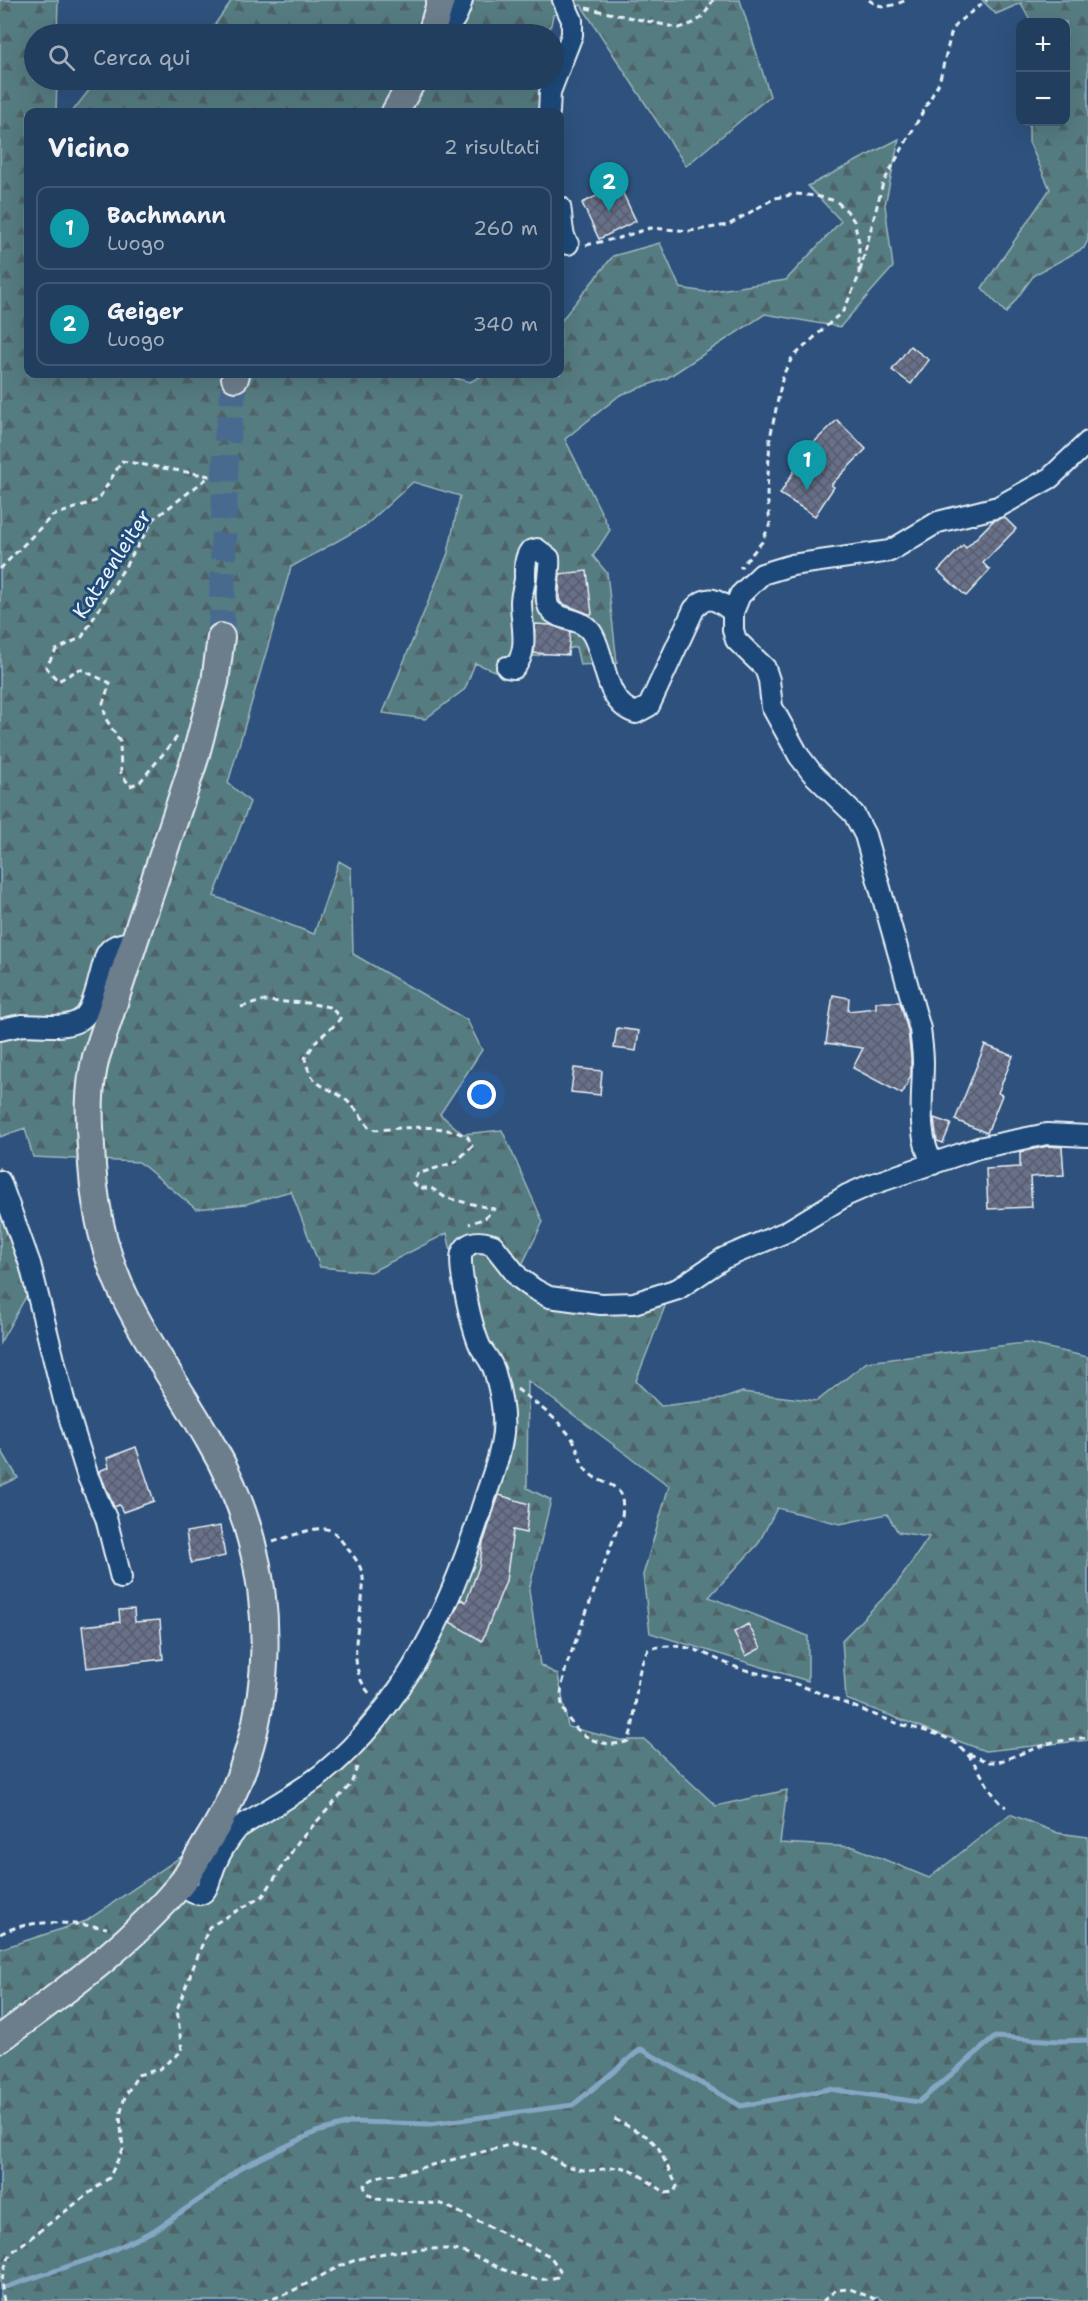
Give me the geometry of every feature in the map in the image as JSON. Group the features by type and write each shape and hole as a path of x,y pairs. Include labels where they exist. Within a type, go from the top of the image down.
{"main road":[{"path":"434,24 441,0"},
{"path":"397,108 407,90"},
{"path":"0,2039 106,1958 181,1884 224,1817 241,1777 254,1734 264,1685 265,1629 254,1548 230,1484 210,1443 125,1298 103,1239 92,1179 88,1092 105,1027 205,725 215,682 221,637"}],"street":[{"path":"453,24 462,0"},
{"path":"564,55 572,34 571,3"},
{"path":"549,108 551,90"},
{"path":"564,238 568,243"},
{"path":"933,1164 926,1151 922,1110 923,1060 920,1029 865,835 854,814 813,774 799,756 772,707 770,680 765,668 736,640 733,630 736,604 762,574 792,565 890,551 938,522 998,507 1050,477 1088,442"},
{"path":"507,667 514,668 521,661 523,649 520,599 524,589 526,557 530,551 537,549 549,558 547,601 549,608 553,612 579,621 593,633 615,697 624,709 636,713 649,706 694,609 700,602 713,599 736,604"},
{"path":"0,1030 20,1025 48,1026 75,1023 90,1009 105,955 116,945 133,942"},
{"path":"181,1884 190,1893 198,1895 204,1893 210,1885 218,1858 238,1828 322,1774 359,1739 413,1669 468,1554 502,1441 501,1397 495,1370 480,1345 470,1312 460,1262 462,1253 468,1245 475,1242 493,1245 519,1278 549,1297 602,1304 634,1303 678,1288 724,1258 786,1232 847,1195 978,1149 1047,1134 1088,1136"},
{"path":"0,1180 30,1264 64,1400 88,1477 106,1518 121,1578"}],"path":[{"path":"571,3 679,28 693,24 704,17 713,0"},
{"path":"869,0 880,7 892,6 906,0"},
{"path":"736,604 734,580 738,571 762,542 770,524 767,494 770,438 783,375 792,358 844,310 859,276 883,183 939,83 951,34 957,23 987,0"},
{"path":"568,243 580,248 651,228 690,231 728,225 775,198 796,194 816,196 836,201 848,210 859,242 859,276"},
{"name":"Katzenleiter","path":"0,569 52,516 98,500 122,461 210,476 154,519 82,637 56,650 46,667 58,681 80,669 110,683 103,703 106,719 120,742 121,773 130,786 140,782 179,734"},
{"path":"241,1007 273,1000 329,1007 341,1017 317,1040 305,1058 309,1075 325,1089 345,1099 370,1129 382,1131 431,1127 454,1130 468,1137 472,1146 456,1162 417,1174 413,1183 420,1188 431,1188 446,1198 494,1209 485,1218 468,1224 459,1234 462,1244 468,1245"},
{"path":"495,1370 505,1375 513,1385 567,1432 585,1468 617,1487 622,1496 622,1516 566,1667 562,1687 561,1702 568,1720 579,1732 611,1744 628,1741 635,1718 638,1674 648,1650 658,1646 685,1647 736,1667 800,1686 894,1723 931,1732 951,1740 968,1754 979,1768 998,1802 1006,1807"},
{"path":"254,1548 325,1528 332,1531 355,1557 364,1583 355,1650 356,1666 361,1684 385,1707"},
{"path":"968,1754 989,1762 998,1762 1053,1742 1088,1737"},
{"path":"4,2301 0,2282 2,2269 12,2253 109,2178 123,2149 120,2116 125,2096 138,2075 159,2069 182,2051 177,2009 209,1927 263,1896 298,1842 351,1784 362,1752 359,1739"},
{"path":"0,1934 15,1926 58,1922 107,1928 115,1922"},
{"path":"263,2301 290,2293 344,2265 380,2253 450,2249 524,2277 549,2280 557,2277 560,2270 550,2256 458,2211 442,2204 424,2201 375,2199 367,2193 364,2186 369,2180 379,2175 397,2174 513,2144 538,2149 565,2166 588,2171 620,2167 632,2170 666,2193 674,2192 677,2186 657,2147 648,2137 611,2117"},
{"path":"823,2301 836,2290 850,2289 880,2301"}],"green space":[{"path":"0,0 58,0 57,24 24,24 24,90 57,90 56,108 24,108 24,378 456,378 470,382 478,378 564,378 564,317 613,256 660,243 680,288 706,292 786,280 841,221 808,186 899,139 885,205 893,267 840,327 765,314 667,378 620,395 565,439 610,530 593,556 607,573 617,663 580,665 576,647 531,657 512,678 475,663 465,689 425,719 383,713 448,553 460,496 413,482 366,525 291,567 228,783 250,802 214,896 314,934 339,861 351,868 353,954 467,1020 482,1050 440,1114 463,1134 502,1130 543,1222 520,1269 561,1293 667,1301 636,1381 661,1406 722,1399 742,1392 817,1401 867,1362 1026,1343 1088,1357 1088,1740 985,1751 846,1699 842,1640 896,1585 929,1537 898,1532 887,1514 840,1524 777,1508 758,1544 709,1597 808,1636 808,1681 650,1633 643,1575 669,1486 528,1381 527,1488 551,1500 529,1590 540,1665 558,1675 568,1727 620,1740 645,1740 716,1806 787,1790 780,1843 854,1847 929,1878 1010,1814 1058,1833 1088,1837 1088,2301 884,2301 877,2297 873,2301 0,2301 0,1949 86,1921 334,1753 404,1664 457,1560 491,1462 492,1394 472,1348 447,1233 371,1272 320,1267 291,1191 246,1204 196,1209 139,1162 33,1157 25,1128 0,1137"},
{"path":"232,0 740,0 770,96 686,166 581,5 553,15 551,24 215,24"},
{"path":"982,0 1088,0 1088,240 1084,248 1034,275 1006,313 982,288 1050,189 1029,142 1029,126 1070,126 1070,18 1029,18 1021,3 996,14"},
{"path":"89,90 540,90 539,108 75,108"},
{"path":"0,1167 37,1277 0,1343"},
{"path":"0,1448 18,1478 0,1486"}],"building":[{"path":"619,185 636,221 599,239 582,203"},
{"path":"910,346 929,360 911,384 892,370"},
{"path":"837,420 866,449 831,485 834,487 815,516 780,494 808,448"},
{"path":"1004,517 1016,529 983,563 990,570 966,596 938,571 963,545 966,548 993,521"},
{"path":"587,571 592,614 561,603 559,598 560,574"},
{"path":"535,624 551,625 570,632 568,655 534,653"},
{"path":"833,995 849,998 848,1011 876,1008 876,1002 900,1002 908,1031 911,1058 911,1075 902,1094 853,1068 863,1048 826,1043"},
{"path":"617,1028 639,1031 636,1051 614,1048"},
{"path":"985,1045 1013,1056 998,1093 1002,1095 987,1133 955,1120"},
{"path":"574,1068 602,1071 600,1095 571,1092"},
{"path":"934,1118 951,1124 943,1143 937,1141"},
{"path":"1048,1146 1062,1147 1064,1175 1030,1177 1032,1207 988,1209 986,1169 1020,1167 1020,1152"},
{"path":"136,1447 154,1501 123,1512 119,1505 114,1507 99,1471 109,1467 107,1458"},
{"path":"499,1495 529,1504 526,1533 513,1530 506,1581 482,1641 450,1622 461,1599 466,1602 479,1567 483,1543"},
{"path":"220,1526 225,1556 191,1563 186,1532"},
{"path":"134,1609 135,1622 160,1620 163,1659 87,1668 82,1626 120,1622 119,1610"},
{"path":"748,1624 761,1648 746,1656 734,1632"}],"waterway":[{"path":"6,2287 102,2255 153,2231 206,2195 240,2168 316,2132 353,2122 430,2124 573,2105 641,2049 741,2106 829,2089 919,2102 995,2037 1060,2041 1088,2040"}],"tunnel":[{"path":"221,637 226,447 235,378"}],"place":[{"name":"Geiger","path":"609,212"},
{"name":"Bachmann","path":"807,490"}]}
